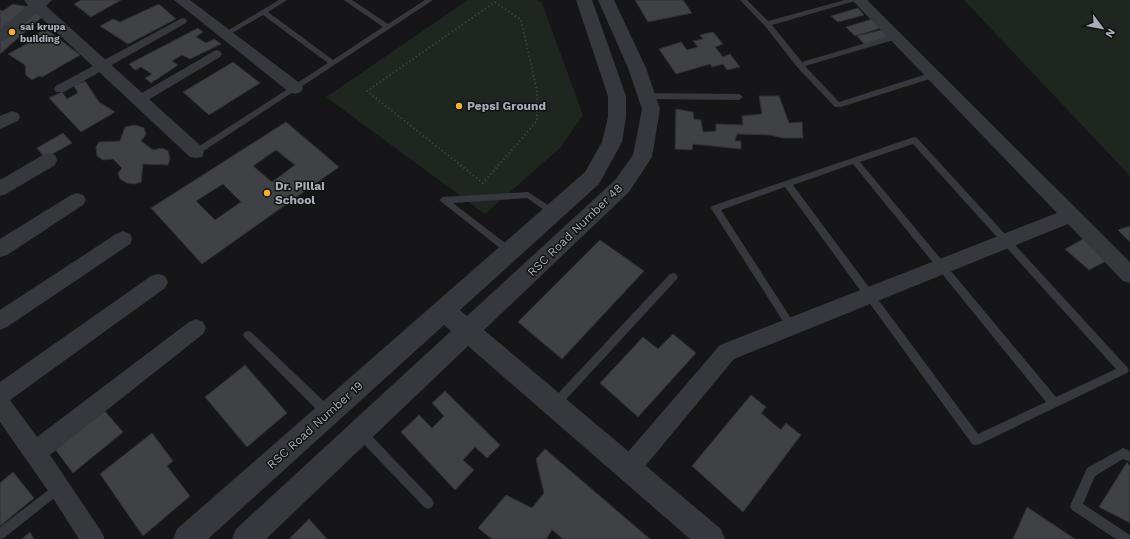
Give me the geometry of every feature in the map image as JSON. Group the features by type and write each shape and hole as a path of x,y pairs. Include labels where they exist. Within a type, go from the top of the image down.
{"street":[{"path":"186,4 205,0"},
{"path":"584,0 617,96 617,118 612,142 592,178 443,310 555,404 711,539"},
{"name":"RSC Road Number 48","path":"468,331 622,186 642,157 651,109 637,68 606,0"},
{"path":"859,0 1130,275"},
{"path":"0,37 37,2 139,100 196,152"},
{"path":"186,4 295,88"},
{"path":"60,89 182,21"},
{"path":"139,100 216,54"},
{"path":"0,189 49,160"},
{"path":"0,249 77,200"},
{"path":"629,468 727,352 1071,215"},
{"path":"0,321 123,239"},
{"path":"0,395 158,282"},
{"name":"RSC Road Number 19","path":"187,539 443,310"},
{"path":"34,453 196,328"},
{"path":"246,539 468,331"},
{"path":"0,404 93,539"}],"lane":[{"path":"225,34 284,0"},
{"path":"347,0 388,27"},
{"path":"196,152 430,0"},
{"path":"743,0 767,24 800,65 838,105 933,75"},
{"path":"767,24 853,0"},
{"path":"263,12 333,63"},
{"path":"800,65 895,37"},
{"path":"646,96 739,96"},
{"path":"787,183 976,440 1124,370 914,140 854,160 787,183 715,208 791,326"},
{"path":"854,160 1054,403"},
{"path":"510,252 443,200 528,195 554,213"},
{"path":"555,404 672,277"},
{"path":"248,335 328,413"},
{"path":"360,432 428,503"},
{"path":"1126,539 1076,506 1091,472 1123,453 1130,457"},
{"path":"0,534 58,487"}],"path":[{"path":"494,2 522,20 537,91 537,121 483,183 367,91 494,2"}],"shaded area":[{"name":"Pepsi Ground","path":"468,0 537,0 542,3 583,115 561,147 485,214 326,97"},
{"path":"964,0 1130,0 1130,176"}],"building":[{"path":"81,0 121,0 91,17 74,4"},
{"path":"635,0 683,0 692,13 648,22"},
{"name":"sai krupa building","path":"13,4 49,11 0,54 0,10 3,11"},
{"path":"159,4 176,19 128,44 100,26 113,19 120,22"},
{"path":"858,8 864,15 838,22 831,16"},
{"path":"872,19 881,28 855,36 846,27"},
{"path":"198,28 203,32 196,37 206,43 214,39 221,44 190,59 182,55 172,61 178,65 151,83 145,78 152,74 141,67 135,70 129,64"},
{"path":"46,29 80,55 42,77 39,76 32,80 26,75 25,65 8,54 32,41 29,38"},
{"path":"881,30 890,38 865,45 857,36"},
{"path":"713,32 723,44 715,47 723,57 730,54 740,67 727,70 723,64 712,67 710,64 676,74 659,49 681,42 687,50 698,47 693,41 703,39 700,35"},
{"path":"233,62 260,83 209,115 183,92"},
{"path":"85,81 99,102 115,112 81,132 49,98 62,92 67,99 78,93 74,86"},
{"path":"759,96 779,96 789,123 802,122 803,138 783,138 770,135 737,134 735,141 741,141 741,149 693,144 692,150 675,149 676,109 693,112 694,119 701,120 703,132 716,131 716,124 743,125 742,116 762,114"},
{"name":"Dr. Pillai School","path":"286,122 339,167 202,264 151,208","holes":["276,150 295,165 272,182 253,166","223,184 241,202 215,220 196,201"]},
{"path":"135,125 144,128 146,134 141,141 153,150 162,148 168,151 170,159 168,165 143,164 141,182 134,184 127,183 120,179 118,173 122,168 113,159 103,160 97,156 96,147 99,142 120,141 125,127"},
{"path":"63,133 72,143 45,158 37,148"},
{"path":"1130,226 1130,242 1118,230"},
{"path":"1085,238 1108,260 1089,270 1065,249"},
{"path":"600,240 644,271 562,359 518,322"},
{"path":"673,334 696,353 638,417 600,383 643,337 658,349"},
{"path":"245,365 287,413 247,447 205,397"},
{"path":"445,391 500,445 487,458 475,447 463,460 474,470 455,490 401,432 419,415 432,428 444,416 432,403"},
{"path":"751,395 766,407 761,413 781,430 786,423 801,435 743,512 692,466"},
{"path":"103,409 123,432 73,473 54,448"},
{"path":"152,433 173,461 167,466 190,496 143,536 100,474"},
{"path":"545,449 650,539 563,539 552,530 546,539 492,539 478,528 506,495 532,508 544,493 536,459"},
{"path":"1127,462 1130,466 1130,523 1099,507"},
{"path":"13,472 34,498 0,526 0,483"},
{"path":"1027,507 1075,539 1013,539"},
{"path":"309,519 327,539 289,539"},
{"path":"30,532 34,539 22,539"}],"place":[{"name":"sai krupa building","path":"12,32"},
{"name":"Pepsi Ground","path":"459,106"},
{"name":"Dr. Pillai School","path":"267,193"}]}
